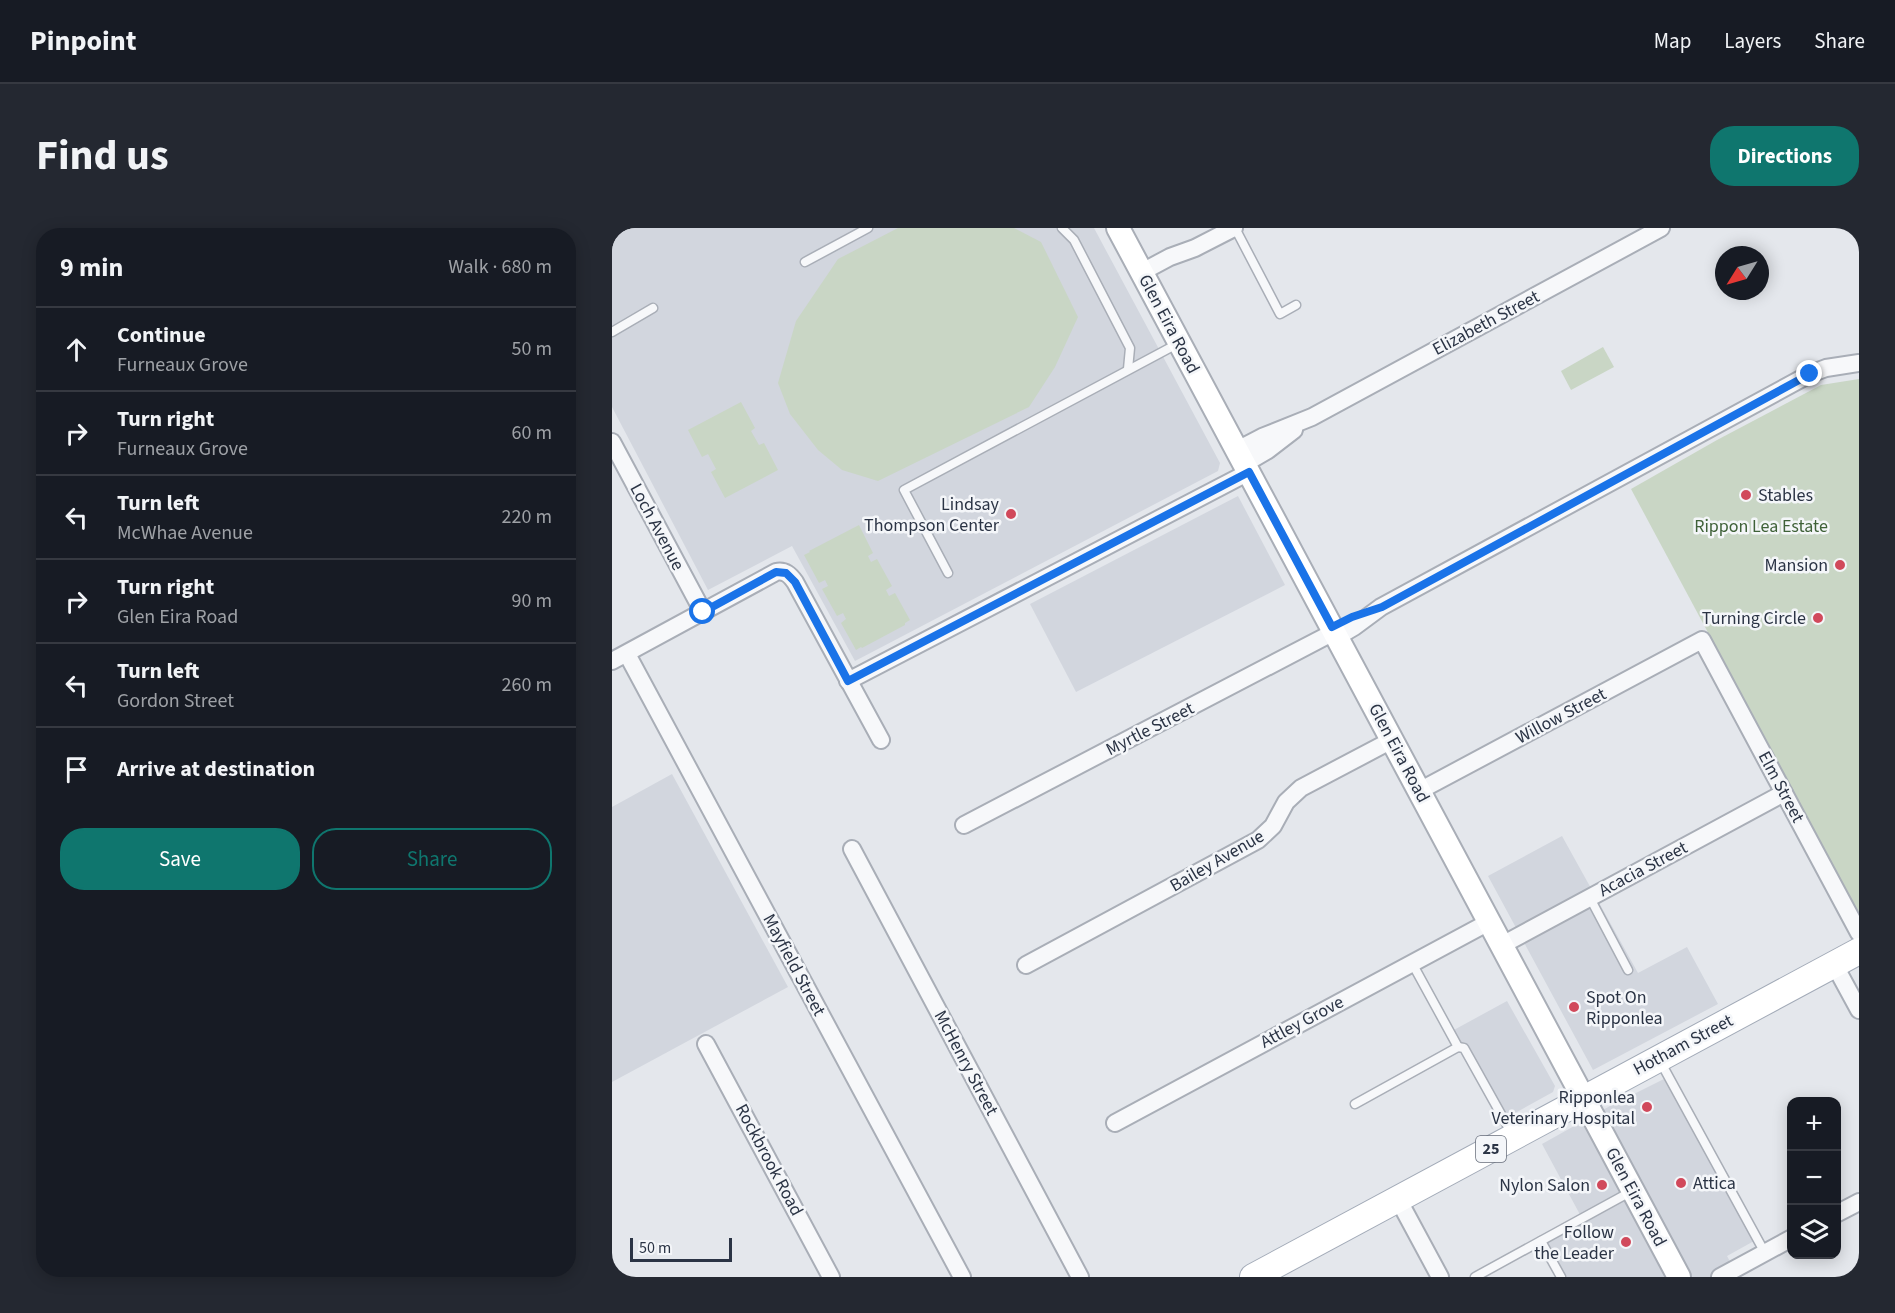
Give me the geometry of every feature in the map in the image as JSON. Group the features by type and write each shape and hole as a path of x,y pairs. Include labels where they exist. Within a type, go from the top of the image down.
{"main road":[{"name":"Glen Eira Road","path":"1118,228 1679,1277"},
{"name":"Hotham Street","path":"1253,1277 1859,951"}],"street":[{"path":"1144,277 1170,257 1195,249 1234,228"},
{"name":"Elizabeth Street","path":"848,681 1243,462 1262,437 1312,417 1661,228"},
{"name":"Myrtle Street","path":"964,825 1334,632 1352,617 1382,607 1810,374 1826,368 1859,363"},
{"name":"Loch Avenue","path":"612,442 703,612"},
{"path":"619,658 776,572 786,573 795,582 881,741"},
{"name":"Willow Street","path":"1419,791 1702,640"},
{"name":"Elm Street","path":"1702,640 1859,933"},
{"name":"Mayfield Street","path":"619,658 962,1277"},
{"name":"Bailey Avenue","path":"1026,965 1258,840 1273,826 1292,795 1301,788 1392,740"},
{"name":"Acacia Street","path":"1502,945 1784,793"},
{"name":"McHenry Street","path":"852,849 1080,1277"},
{"name":"Attley Grove","path":"1115,1123 1489,922"},
{"path":"1834,964 1859,1010"},
{"name":"Rockbrook Road","path":"706,1044 831,1277"},
{"path":"1398,1199 1440,1277"},
{"path":"1841,1211 1859,1202"},
{"path":"1720,1277 1787,1240"}],"lane":[{"path":"805,262 867,228"},
{"path":"1062,228 1074,240 1130,348 1128,369"},
{"path":"1234,228 1280,314 1296,305"},
{"path":"612,332 652,308"},
{"path":"948,573 904,490 1179,343"},
{"path":"1590,898 1628,970"},
{"path":"1412,963 1458,1047"},
{"path":"1355,1104 1458,1047 1464,1048 1514,1137"},
{"path":"1658,1058 1766,1252"},
{"path":"1475,1277 1633,1191"},
{"path":"1541,1241 1561,1277"}],"shaded area":[{"path":"612,228 1094,228 1220,463 1218,471 855,661 792,546 708,590 612,407"},
{"path":"1238,496 1285,585 1076,692 1030,604"},
{"path":"672,774 788,987 612,1082 612,807"},
{"path":"1562,836 1638,973 1687,947 1718,1004 1593,1070 1488,876"},
{"path":"1507,1001 1555,1086 1553,1092 1506,1118 1465,1042 1458,1043 1452,1031"},
{"path":"1666,1078 1754,1241 1727,1256 1738,1277 1565,1277 1546,1241 1584,1222 1542,1144"}],"green space":[{"path":"898,228 1014,228 1041,242 1078,317 1055,367 1029,407 878,481 842,470 818,450 790,414 778,383 796,321 838,259"},
{"path":"1603,347 1614,367 1571,390 1561,371"},
{"name":"Rippon Lea Estate","path":"1859,379 1859,914 1631,489 1821,385"},
{"path":"741,402 755,428 751,431 759,445 764,443 778,470 725,498 711,472 716,469 708,454 702,457 688,430"},
{"path":"859,525 873,553 868,556 871,562 877,559 892,586 886,590 889,596 895,593 910,620 905,625 856,650 841,623 846,619 843,613 837,616 822,589 828,586 825,580 819,583 804,555"}],"place":[{"name":"Stables","path":"1746,495"},
{"name":"Lindsay Thompson Center","path":"1011,514"},
{"name":"Mansion","path":"1840,565"},
{"name":"Turning Circle","path":"1818,618"},
{"name":"Spot On Ripponlea","path":"1574,1007"},
{"name":"Ripponlea Veterinary Hospital","path":"1647,1107"},
{"name":"Attica","path":"1681,1183"},
{"name":"Nylon Salon","path":"1602,1185"},
{"name":"Follow the Leader","path":"1626,1242"}],"route":[{"path":"703,612 776,572 784,572 795,582 848,681 1249,472 1332,627 1352,617 1382,607 1810,374"}]}
